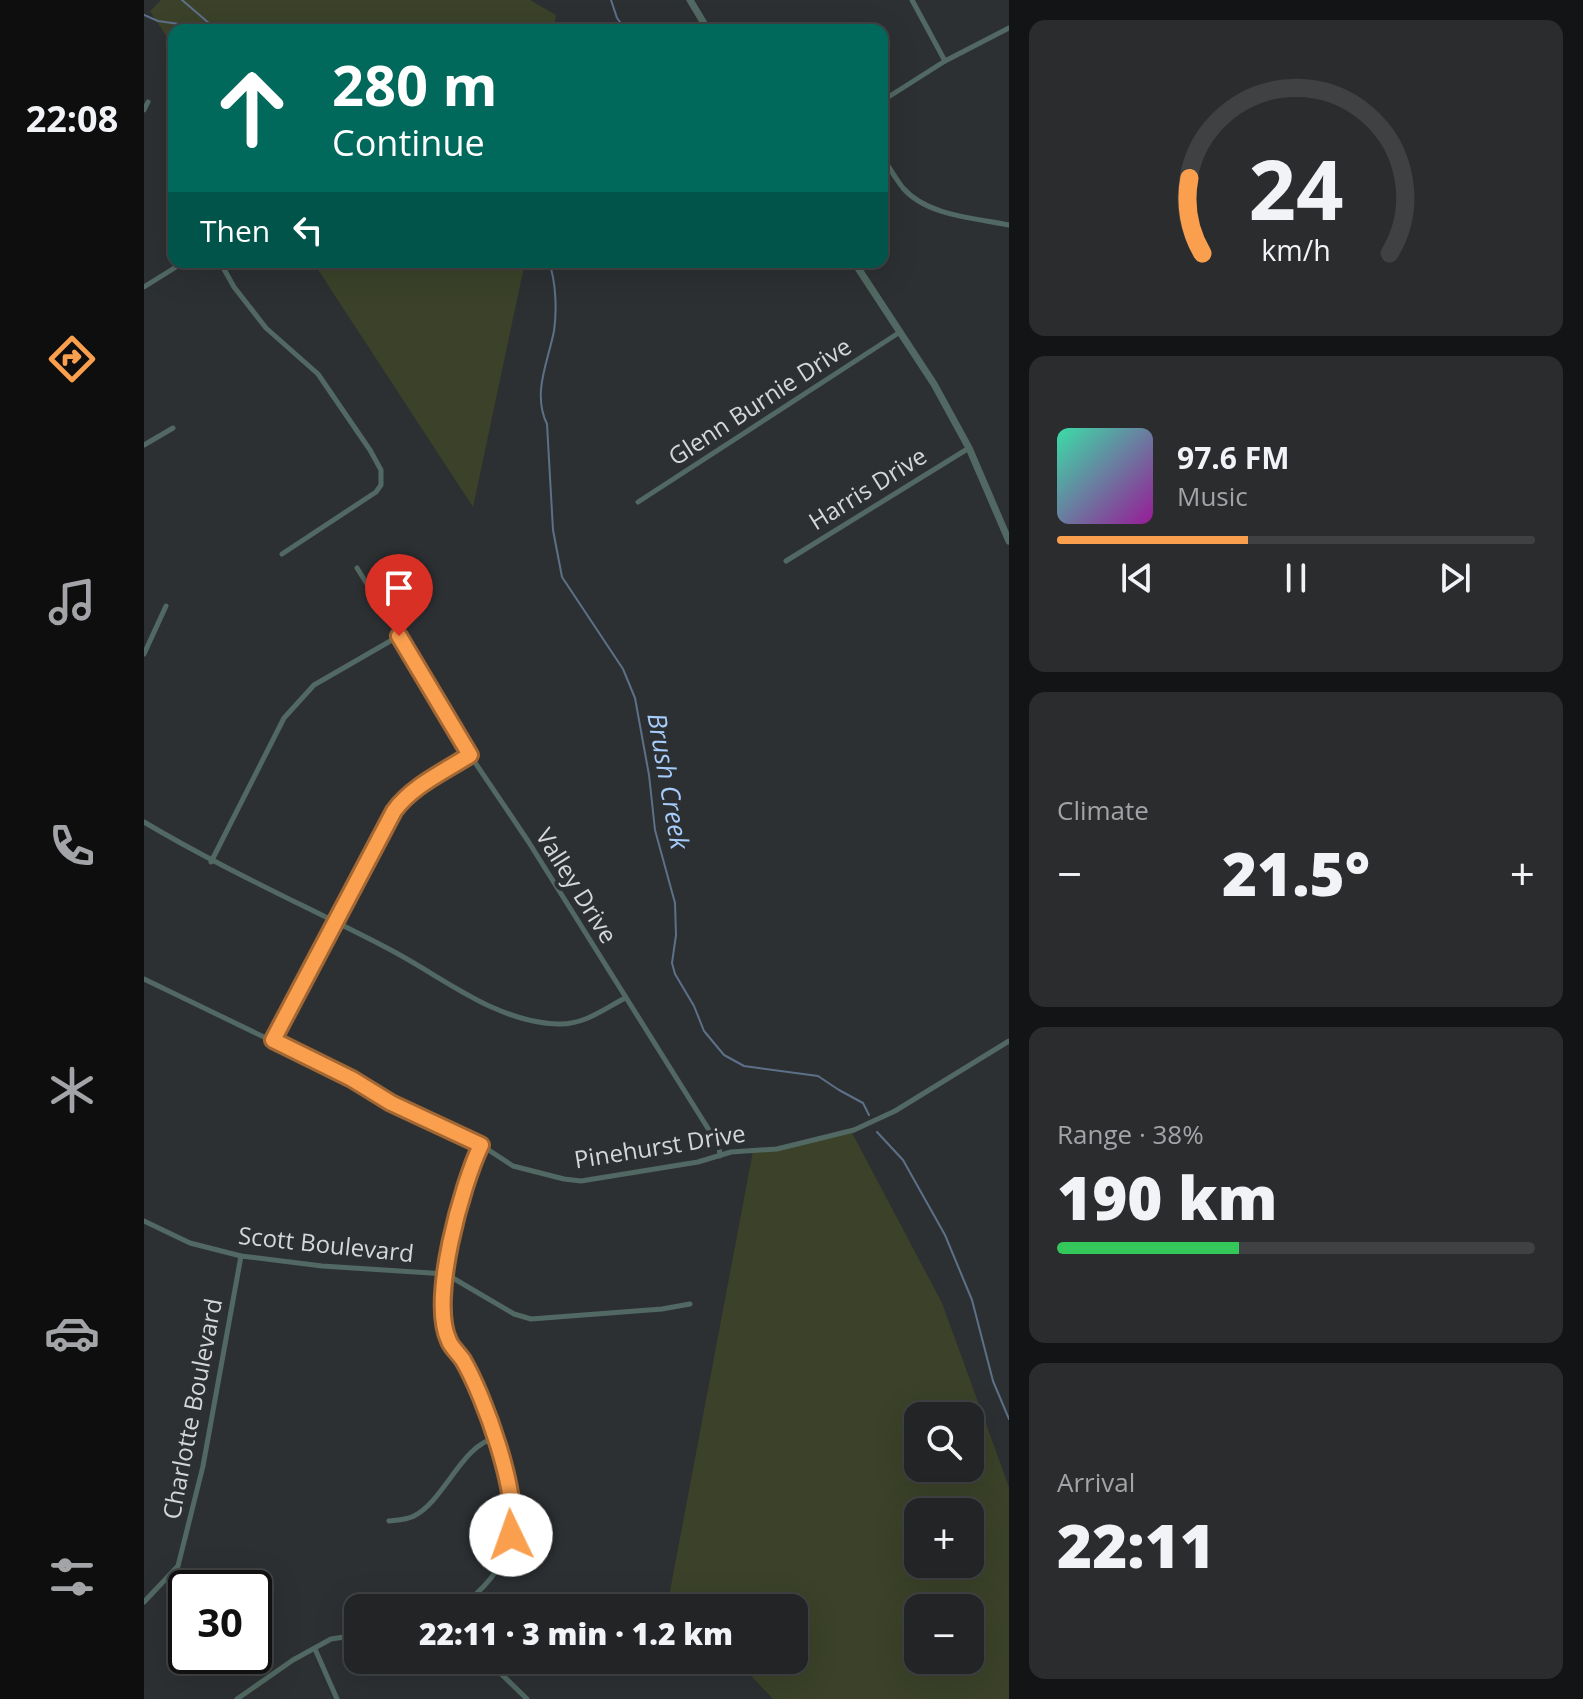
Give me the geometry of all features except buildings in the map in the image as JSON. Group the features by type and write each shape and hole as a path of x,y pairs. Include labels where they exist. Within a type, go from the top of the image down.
{"street":[{"path":"690,0 704,24"},
{"path":"912,0 945,61"},
{"path":"888,97 945,61 1009,28"},
{"path":"144,110 148,102"},
{"path":"888,165 904,190 936,209 1009,225"},
{"path":"144,287 174,268"},
{"path":"223,268 266,328 318,374 381,470 381,485 376,492 282,554"},
{"path":"858,268 934,384 969,448 1009,541"},
{"name":"Glenn Burnie Drive","path":"638,502 900,332"},
{"path":"144,445 173,428"},
{"name":"Harris Drive","path":"786,561 969,448"},
{"name":"Valley Drive","path":"357,568 470,755 528,841 719,1146 720,1156"},
{"path":"144,654 166,606"},
{"path":"211,862 284,718 314,685 399,636"},
{"path":"273,1040 400,802 470,755"},
{"path":"144,822 211,862 401,955 485,1004 526,1019 574,1024 625,998"},
{"name":"Pinehurst Drive","path":"144,979 352,1079 391,1103 481,1145 513,1166 581,1181 642,1172 731,1152 777,1149 854,1130 895,1111 1009,1041"},
{"path":"473,1594 502,1562 512,1528 507,1486 488,1411 463,1360 449,1341 442,1311 446,1274 469,1171 481,1145"},
{"name":"Scott Boulevard","path":"144,1221 190,1243 241,1256 322,1266 446,1274 514,1314 531,1319 690,1304"},
{"name":"Charlotte Boulevard","path":"144,1602 178,1566 203,1466 241,1256"},
{"path":"389,1521 410,1518 421,1512 438,1496 470,1455 496,1438"},
{"path":"237,1699 293,1660 331,1639 344,1637"},
{"path":"315,1649 337,1699"},
{"path":"501,1674 527,1699"}],"green space":[{"path":"161,0 530,0 556,15 555,24 168,24 168,39 150,11"},
{"path":"317,268 524,268 473,507"},
{"path":"851,1131 942,1303 978,1402 904,1402 904,1482 984,1482 984,1418 1009,1487 1009,1699 773,1699 749,1674 808,1674 808,1594 673,1594 670,1591 753,1151"}],"waterway":[{"name":"Brush Creek","path":"182,0 210,24"},
{"path":"611,0 622,24"},
{"path":"144,15 179,24"},
{"name":"Brush Creek","path":"550,268 554,287 554,331 541,401 547,424 553,530 562,577 623,669 635,698 655,830 675,903 676,935 672,963 675,974 694,1006 704,1031 724,1055 744,1066 818,1076 863,1103 869,1115"},
{"name":"Brush Creek","path":"877,1132 903,1160 945,1235 972,1300 993,1381 1009,1419"}],"route":[{"path":"399,636 470,755 400,802 273,1040 352,1079 391,1103 481,1145 469,1171 448,1258 442,1311 449,1341 463,1360 488,1411 507,1486 511,1535"}]}
